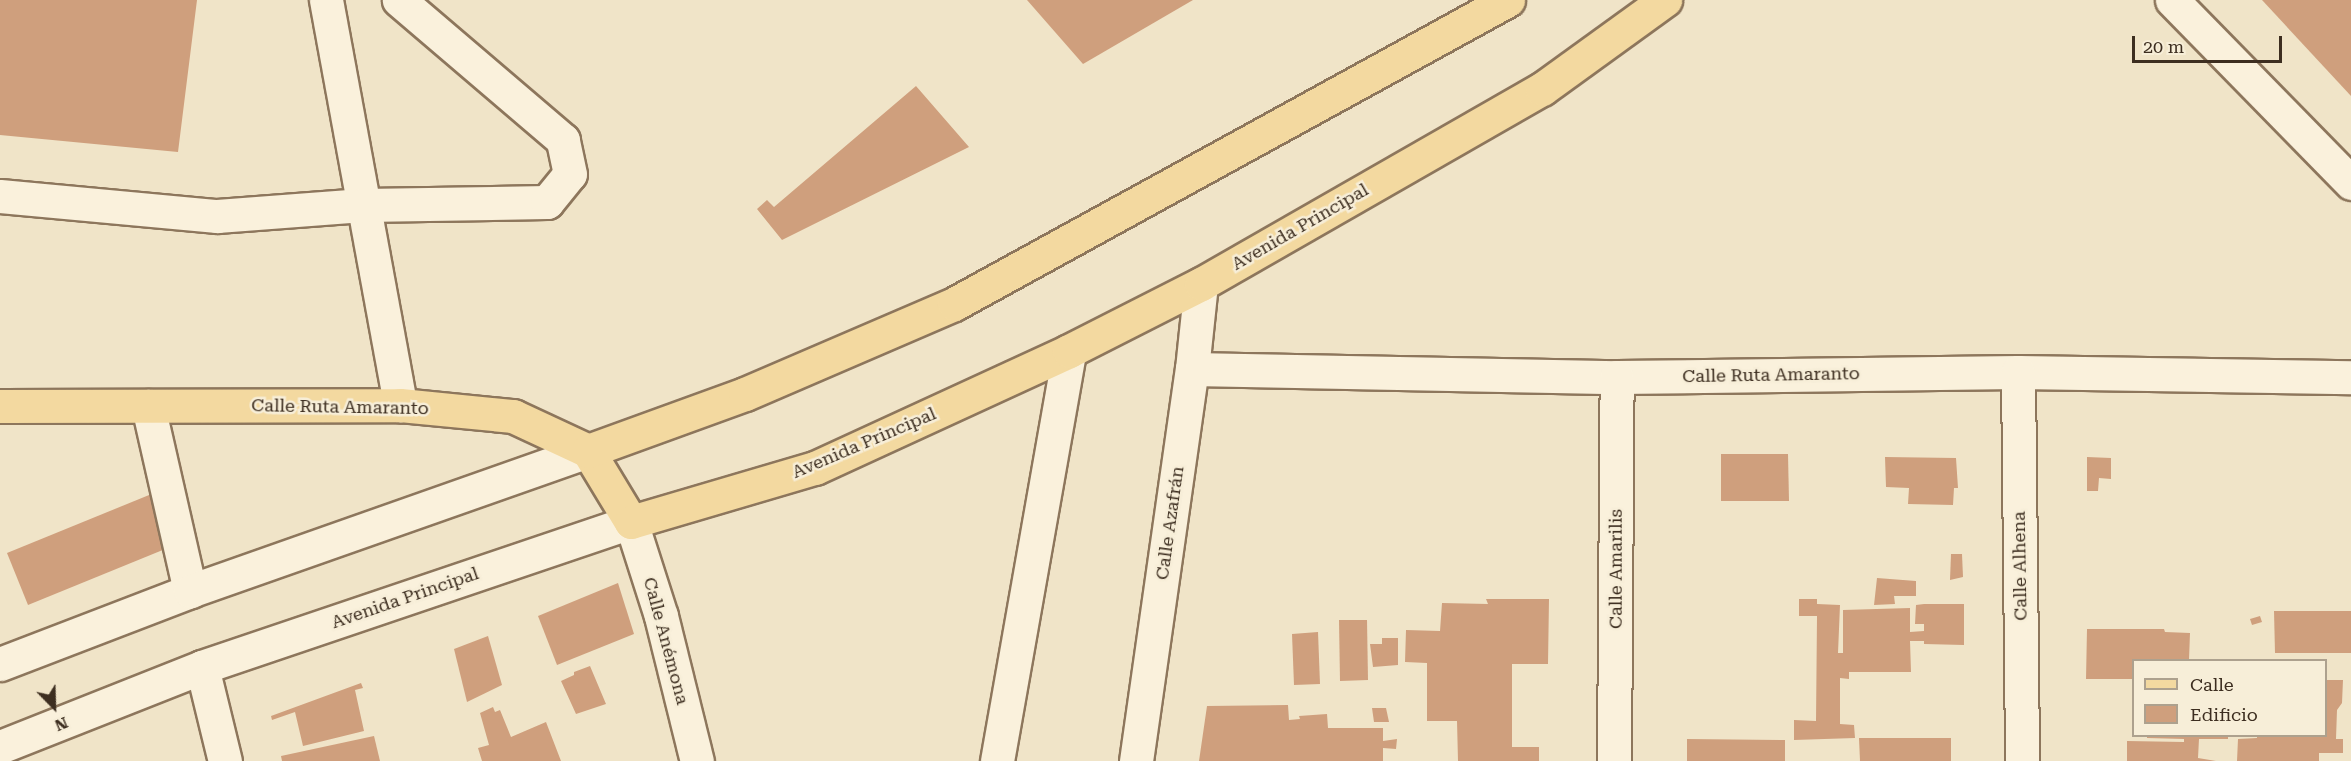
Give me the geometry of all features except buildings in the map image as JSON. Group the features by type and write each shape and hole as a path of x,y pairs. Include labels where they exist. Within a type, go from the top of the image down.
{"main road":[{"path":"631,522 588,451 745,394 954,304 1508,0"},
{"name":"Avenida Principal","path":"631,522 815,468 1070,351 1201,284 1542,89 1665,0"},
{"name":"Calle Ruta Amaranto","path":"0,406 400,405 513,416 588,451"}],"street":[{"path":"326,0 400,405"},
{"path":"0,196 217,216 363,205 547,202 570,174 563,140 399,0"},
{"path":"2172,0 2351,183"},
{"name":"Calle Azafrán","path":"1136,761 1192,369 1201,284"},
{"path":"997,761 1070,351"},
{"name":"Calle Ruta Amaranto","path":"1192,369 1617,377 2018,372 2351,377"},
{"name":"Calle Alhena","path":"2018,372 2022,761"},
{"name":"Calle Amarilis","path":"1614,761 1617,377"},
{"path":"148,406 190,591"},
{"path":"0,664 190,591 588,451"},
{"name":"Avenida Principal","path":"0,747 202,667 631,522"},
{"name":"Calle Anémona","path":"631,522 661,616 697,761"},
{"path":"202,667 225,761"}]}
